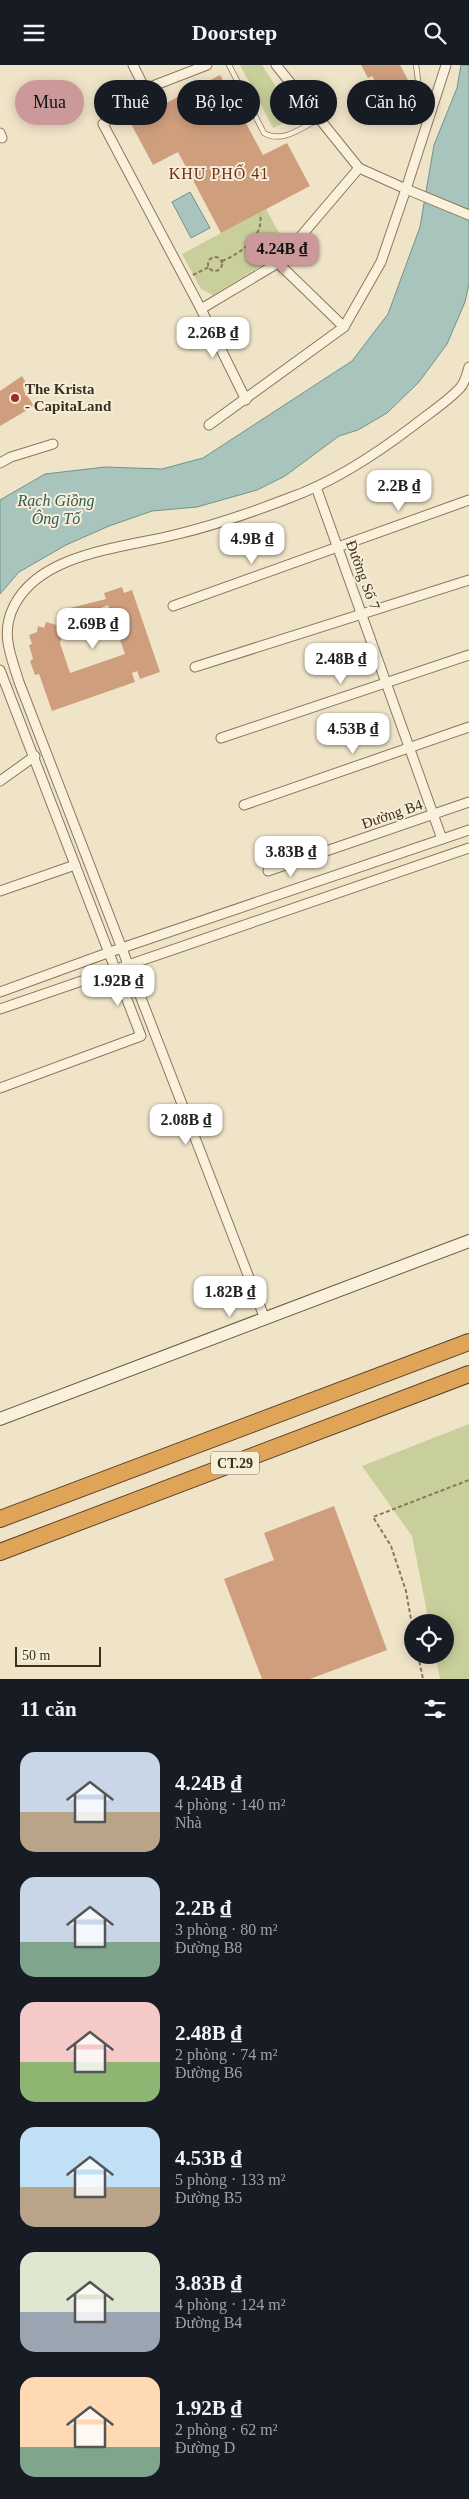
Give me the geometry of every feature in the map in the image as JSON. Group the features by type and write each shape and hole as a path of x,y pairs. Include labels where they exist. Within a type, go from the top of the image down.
{"highway":[{"name":"CT.29","path":"0,1519 469,1342"},
{"name":"CT.29","path":"0,1552 469,1375"},
{"path":"0,1557 61,1529"}],"main road":[{"path":"0,1419 469,1241"}],"street":[{"path":"133,65 140,80"},
{"path":"167,81 208,65"},
{"path":"276,65 288,80"},
{"path":"209,425 246,400 344,327 381,262 446,65"},
{"path":"104,125 185,278 246,400"},
{"path":"325,125 359,168 469,215"},
{"path":"201,309 278,263 359,168"},
{"path":"278,263 344,327"},
{"path":"265,1319 121,949 7,647 7,622 14,605 33,583 67,561 180,534 290,498 316,487 387,446 461,387 469,367"},
{"path":"0,463 11,457 53,444"},
{"name":"Đường Số 7","path":"316,487 442,839"},
{"path":"173,606 469,500"},
{"path":"195,667 469,580"},
{"path":"220,738 469,655"},
{"path":"0,670 35,756 141,1036 0,1088"},
{"path":"244,805 469,727"},
{"path":"0,781 35,756"},
{"name":"Đường B4","path":"268,871 469,802"},
{"path":"0,992 110,952 469,830"},
{"path":"0,1009 469,849"},
{"path":"0,891 75,865"}],"lane":[{"path":"229,65 264,133 270,137 285,136 308,125"},
{"path":"416,65 418,79"}],"path":[{"path":"222,261 237,254 253,239 261,225 260,215"},
{"path":"213,257 218,257 222,261 223,265 219,270 214,271 209,267 208,262 213,257"},
{"path":"185,278 209,267"},
{"path":"410,1614 406,1591 392,1546 373,1517 469,1480"},
{"path":"420,1664 423,1679"}],"green space":[{"path":"240,65 262,65 271,80 270,122 260,103 260,80 248,80"},
{"path":"266,209 284,242 267,262 213,295 201,289 182,254"},
{"path":"469,1424 469,1679 440,1679 437,1664 454,1664 454,1614 427,1614 412,1536 362,1466"}],"water":[{"name":"Rạch Giồng Ông Tố","path":"461,65 469,65 469,284 465,302 447,344 419,382 387,413 358,430 339,436 285,476 257,490 197,507 152,511 109,526 66,545 19,572 0,594 0,500 45,474 105,467 162,469 203,458 352,361 388,314 420,227 434,145 457,88"},
{"path":"190,192 210,228 191,238 172,202"}],"building":[{"path":"361,65 400,65 408,80 374,80 372,76 368,78"},
{"path":"220,75 223,80 210,80"},
{"path":"177,97 177,125 247,125 263,155 287,143 310,186 221,233 178,152 153,165 132,125 167,125 167,103"},
{"name":"The Krista - CapitaLand","path":"22,376 28,387 23,389 34,406 0,426 0,391"},
{"path":"122,587 124,593 132,590 160,672 140,679 137,671 132,673 135,682 52,711 39,674 35,675 30,661 33,659 29,645 32,644 29,635 37,632 38,626 44,628 46,622 60,626 63,613 71,610 70,608 106,599 104,593","holes":["108,605 125,654 70,673 60,643 68,618 73,617 74,619"]},
{"path":"334,1506 387,1650 310,1679 262,1679 224,1579 274,1560 264,1533"}],"place":[{"name":"The Krista - CapitaLand","path":"15,398"}],"district":[{"name":"KHU PHỐ 41","path":"219,173"}]}
